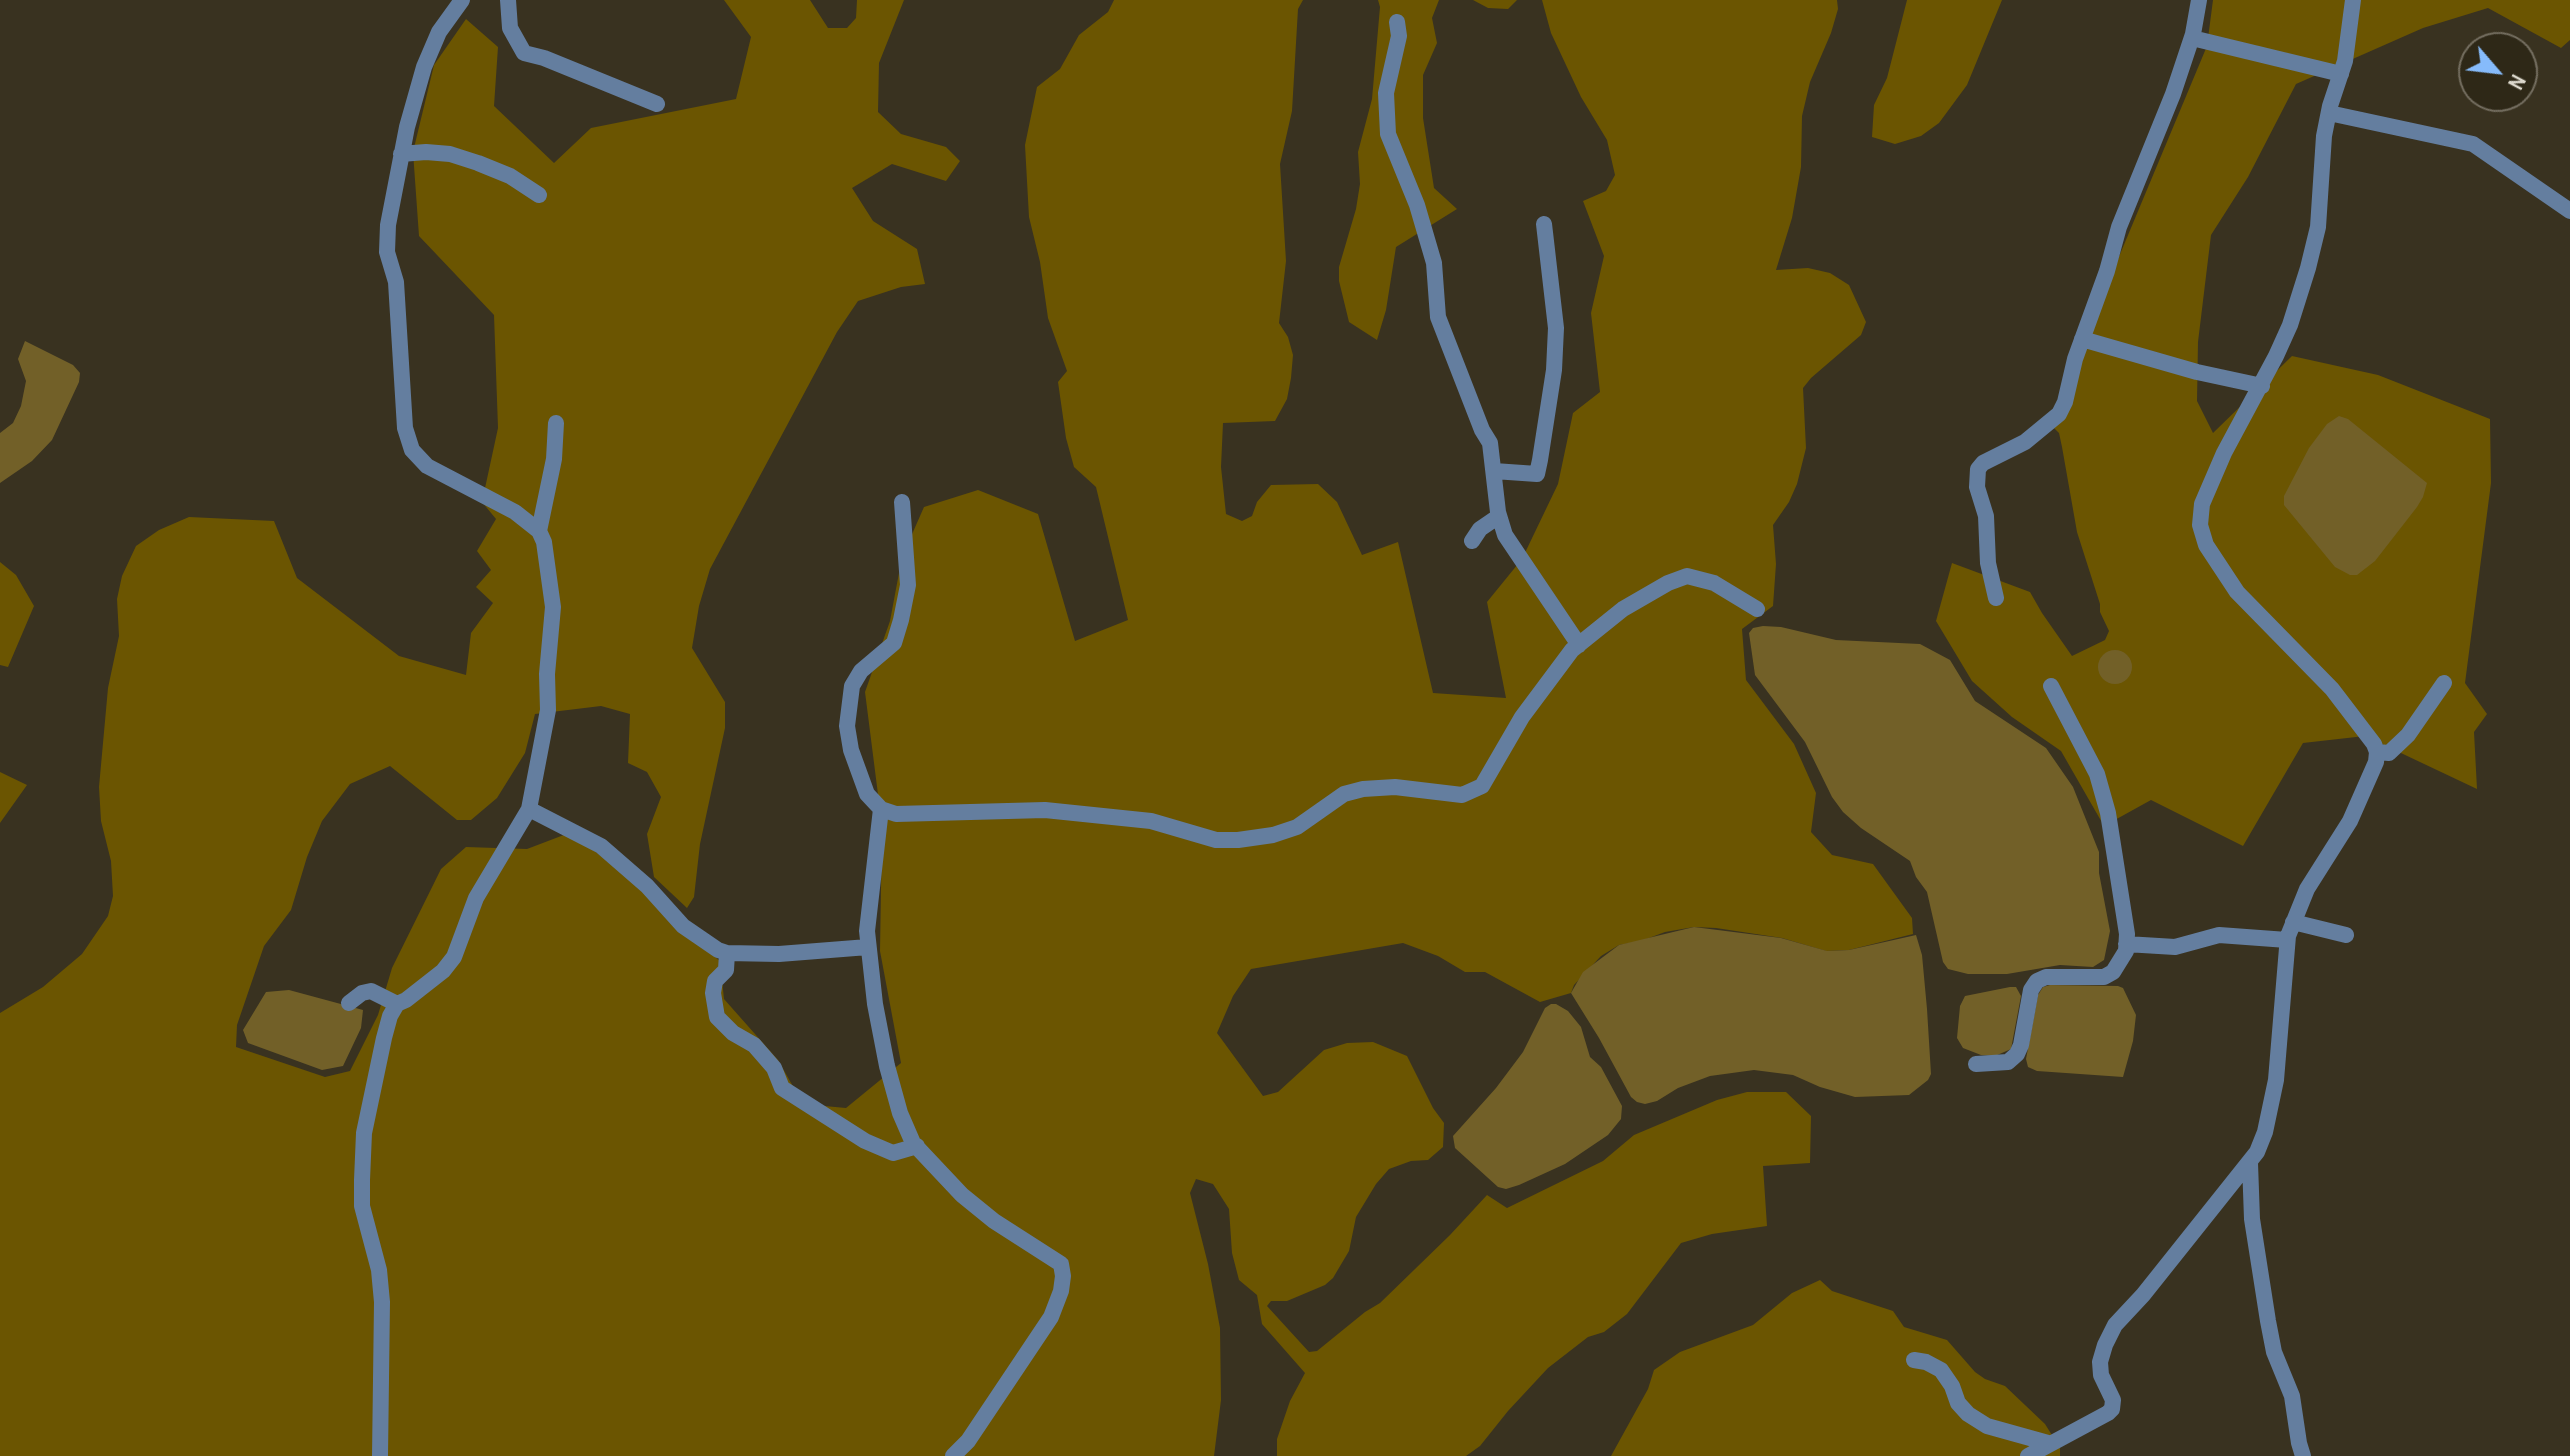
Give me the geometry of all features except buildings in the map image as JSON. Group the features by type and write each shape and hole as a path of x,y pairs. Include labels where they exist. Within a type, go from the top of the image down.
{"street":[{"path":"380,1456 382,1302 379,1270 362,1206 364,1133 384,1038 397,1004 443,971 454,957 476,898 529,809 548,710 547,674 553,607 544,542 539,531 515,512 427,466 412,450 407,439 396,282 387,252 388,225 401,154 424,67 439,32 462,0"},
{"path":"508,0 510,28 524,53 544,58 657,104"},
{"path":"1996,598 1988,563 1986,516 1976,476 1983,463 2025,442 2059,414 2069,394 2075,359 2107,271 2119,227 2154,146 2192,38 2199,0"},
{"path":"2028,1456 2112,1409 2113,1400 2101,1375 2100,1362 2115,1325 2250,1163 2265,1132 2273,1095 2287,940 2307,889 2363,796 2377,752 2332,689 2237,592 2202,536 2200,525 2202,504 2224,453 2262,386 2290,325 2315,241 2329,113 2345,61 2353,0"},
{"path":"1397,22 1399,36 1386,93 1388,134 1417,205 1434,263 1438,317 1482,430 1490,443 1499,516 1505,535 1579,645"},
{"path":"2192,38 2341,74"},
{"path":"2329,113 2473,144 2570,211"},
{"path":"401,154 450,154 510,176 539,195"},
{"path":"1494,471 1537,474 1540,460 1554,370 1556,328 1544,224"},
{"path":"2082,339 2197,372 2262,386"},
{"path":"539,531 554,459 556,423"},
{"path":"902,502 908,585 901,620 894,643 861,671 852,686 847,726 851,750 867,794 881,809 896,814 1045,810 1151,821 1216,840 1238,840 1273,835 1297,827 1344,794 1363,789 1395,787 1462,795 1482,786 1522,717 1550,678 1579,645 1623,609 1668,583 1687,576 1714,583 1757,609"},
{"path":"1472,541 1480,529 1499,516"},
{"path":"2377,752 2389,753 2408,735 2444,683"},
{"path":"1976,1064 2008,1062 2017,1054 2031,990 2037,981 2046,977 2104,977 2113,972 2122,959 2126,944 2115,847 2105,800 2097,774 2051,686"},
{"path":"529,809 601,846 647,886 683,926 703,942 727,953 779,954 868,947"},
{"path":"881,809 870,900 868,947 875,1004 900,1113 917,1146 962,1195 994,1221 1061,1264 1063,1276 1051,1317 968,1441 953,1456"},
{"path":"2293,922 2346,935"},
{"path":"2126,944 2175,947 2219,935 2287,940"},
{"path":"727,953 726,970 715,981 713,993 717,1017 733,1033 754,1045 774,1068 782,1088 865,1141 893,1153 917,1146"},
{"path":"349,1003 362,993 371,991 397,1004"},
{"path":"2250,1163 2252,1219 2268,1321 2274,1352 2292,1396 2303,1456"},
{"path":"1914,1360 1941,1370 1952,1386 1958,1403 1968,1414 1987,1426 2048,1443"}],"shaded area":[{"path":"724,0 810,0 828,28 847,28 856,18 857,0 904,0 879,63 878,112 901,134 946,147 960,161 946,181 892,164 852,188 873,221 917,249 925,284 901,287 858,301 837,332 710,569 699,606 692,648 725,702 725,728 700,844 694,897 687,908 654,877 647,834 661,797 647,772 628,763 630,714 601,706 535,714 525,753 497,798 471,820 457,820 390,766 350,784 322,821 291,910 264,946 237,1025 236,1047 325,1077 350,1071 378,1015 392,968 441,869 466,847 527,849 569,833 641,884 683,930 720,961 724,999 778,1060 803,1104 846,1108 901,1063 880,951 882,826 865,692 890,621 902,557 924,507 978,490 1038,514 1075,641 1128,620 1096,487 1074,467 1066,438 1058,382 1067,371 1048,318 1040,262 1029,217 1025,145 1037,87 1060,69 1079,35 1108,12 1114,0 1303,0 1298,9 1292,111 1280,164 1286,261 1279,323 1288,337 1293,355 1291,378 1287,399 1275,421 1223,423 1221,467 1226,514 1242,521 1252,516 1257,502 1271,485 1318,484 1337,502 1362,555 1398,542 1433,693 1506,698 1487,602 1522,559 1558,484 1573,413 1600,392 1591,313 1604,256 1583,201 1606,191 1615,175 1607,140 1581,97 1551,33 1542,0 1837,0 1838,9 1831,33 1810,82 1802,116 1801,167 1792,218 1776,270 1808,268 1830,273 1849,285 1866,322 1861,335 1803,388 1806,448 1797,484 1773,525 1776,564 1773,606 1742,629 1746,680 1794,744 1816,793 1811,832 1832,855 1873,864 1912,918 1913,934 1849,950 1826,951 1782,938 1716,928 1694,927 1665,932 1619,945 1601,956 1574,985 1571,993 1540,1002 1485,972 1465,972 1438,956 1403,943 1251,969 1233,996 1217,1033 1263,1096 1278,1092 1324,1050 1347,1043 1373,1042 1407,1056 1444,1123 1443,1147 1428,1160 1411,1161 1389,1169 1376,1184 1356,1217 1349,1251 1333,1278 1325,1285 1287,1301 1271,1301 1267,1306 1309,1352 1317,1351 1380,1303 1487,1195 1507,1208 1603,1161 1634,1135 1717,1100 1747,1092 1786,1092 1811,1116 1810,1163 1763,1166 1767,1226 1712,1234 1681,1243 1627,1314 1604,1332 1588,1337 1548,1368 1480,1446 1466,1456 1277,1456 1277,1439 1290,1401 1305,1373 1262,1324 1257,1295 1239,1280 1232,1253 1229,1209 1213,1184 1196,1179 1190,1193 1220,1328 1221,1400 1214,1456 0,1456 0,1013 43,987 82,954 108,916 113,896 111,861 101,821 99,787 108,688 119,636 117,599 122,576 136,546 159,530 189,517 274,521 297,578 399,656 466,675 471,633 493,603 476,587 491,570 477,551 496,519 482,502 498,428 494,315 419,236 413,152 434,65 466,19 498,47 494,106 554,163 591,128 736,99 751,37"},
{"path":"1378,0 1439,0 1432,18 1437,43 1423,75 1423,118 1434,188 1457,209 1396,247 1386,310 1377,340 1349,322 1339,281 1339,267 1360,184 1358,152 1372,99 1380,7"},
{"path":"1473,0 1517,0 1508,9 1488,8"},
{"path":"1907,0 2002,0 1967,85 1939,123 1921,136 1895,144 1872,137 1874,105 1887,78"},
{"path":"2213,0 2570,0 2570,40 2561,48 2538,35 2538,32 2532,32 2488,8 2423,28 2296,84 2248,177 2211,235 2198,342 2197,401 2213,433 2292,356 2378,375 2490,419 2491,483 2465,683 2487,714 2474,732 2477,789 2365,736 2303,743 2243,846 2151,800 2104,826 2061,751 2012,717 1972,681 1936,621 1952,563 2030,592 2072,656 2105,640 2109,631 2100,612 2077,532 2059,433 2054,428 2113,271 2207,46"},
{"path":"25,341 73,365 80,373 79,382 52,440 32,461 0,483 0,433 13,423 21,406 26,381 18,359"},
{"path":"2339,416 2348,419 2427,483 2417,507 2375,561 2357,575 2335,567 2284,505 2284,496 2309,448 2327,424"},
{"path":"0,562 16,575 34,606 8,667 0,665"},
{"path":"1781,627 1836,640 1920,644 1950,660 1975,701 2046,748 2073,787 2099,852 2099,873 2110,931 2104,960 2093,967 2060,965 2007,974 1968,974 1948,969 1943,962 1927,892 1916,877 1910,861 1843,812 1832,797 1805,742 1755,675 1749,633 1753,628"},
{"path":"2115,650 2127,655 2132,667 2127,679 2115,684 2103,679 2098,667 2103,655"},
{"path":"0,772 27,785 0,823"},
{"path":"1694,927 1781,938 1827,951 1849,950 1916,935 1922,955 1927,1009 1931,1074 1928,1080 1909,1095 1855,1097 1793,1075 1754,1070 1710,1076 1678,1088 1657,1101 1637,1102 1631,1097 1571,993 1583,972 1619,945"},
{"path":"2016,987 2021,996 2011,1049 1995,1056 1981,1055 1963,1048 1957,1038 1960,1006 1965,996"},
{"path":"2043,987 2123,988 2136,1015 2123,1077 2037,1071 2028,1067 2026,1059 2038,995"},
{"path":"289,990 363,1010 361,1028 343,1066 322,1070 248,1043 243,1030 266,992"},
{"path":"1551,1004 1568,1011 1581,1027 1590,1057 1601,1067 1622,1106 1621,1119 1608,1135 1565,1164 1519,1185 1506,1189 1498,1187 1455,1148 1453,1136 1523,1052 1545,1008"},
{"path":"1820,1280 1832,1291 1893,1311 1904,1327 1947,1340 1975,1372 2005,1386 2045,1424 2060,1448 2060,1456 1611,1456 1648,1389 1654,1370 1680,1352 1753,1325 1792,1293"}]}
